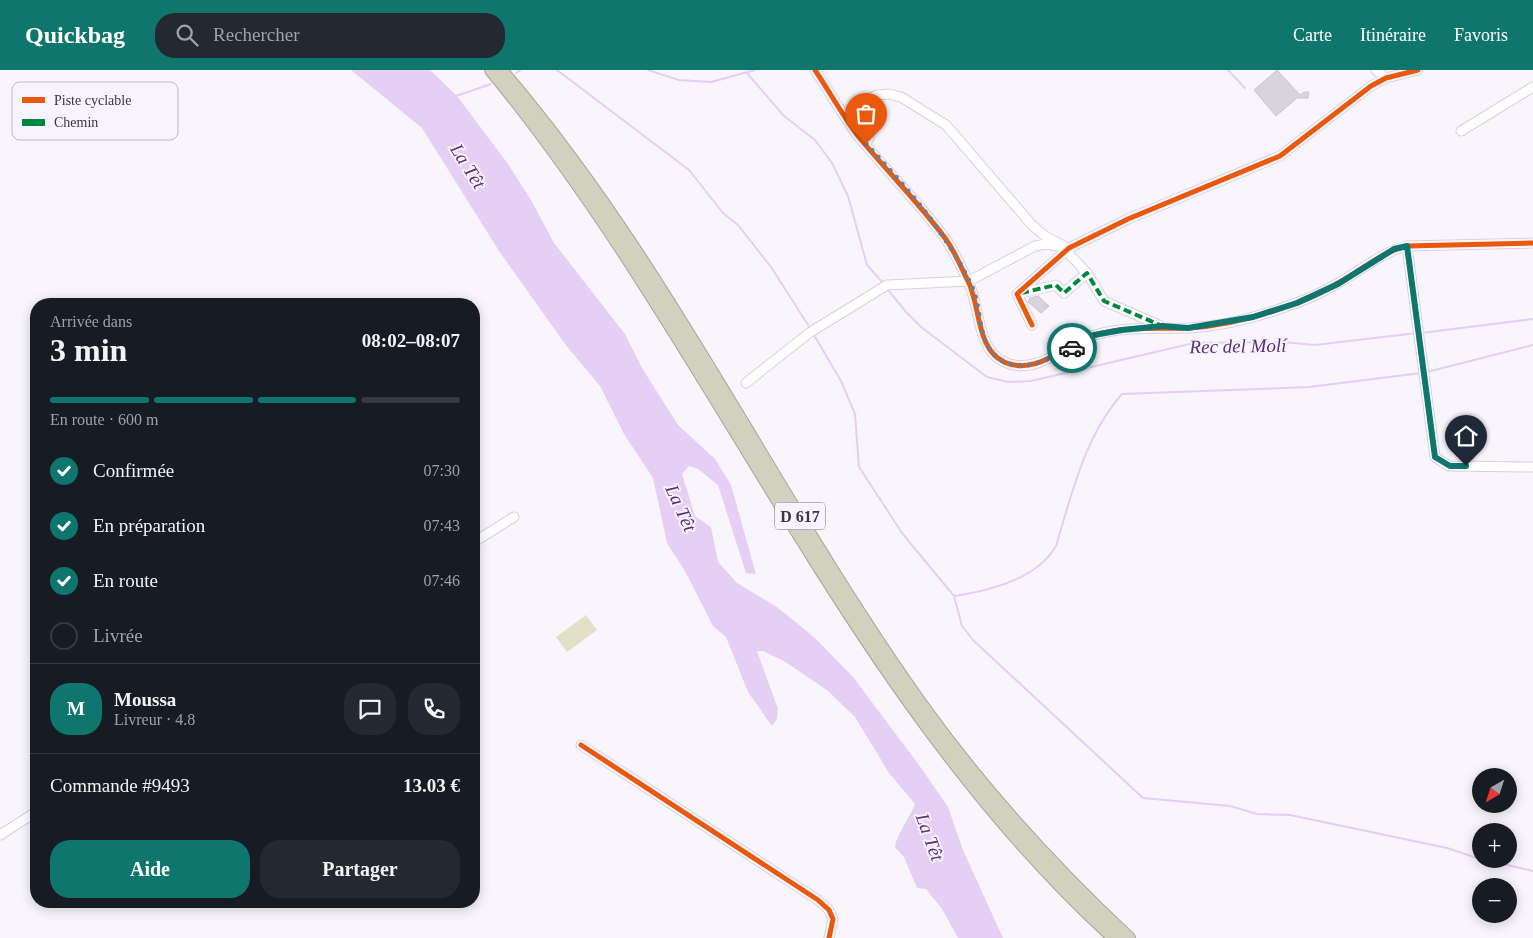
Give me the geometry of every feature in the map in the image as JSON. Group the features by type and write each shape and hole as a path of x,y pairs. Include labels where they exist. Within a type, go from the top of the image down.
{"highway":[{"name":"D 617","path":"491,70 586,196 682,344 829,582 917,715 956,767 1003,823 1060,885 1114,938"},
{"name":"D 617","path":"501,70 571,158 630,243 877,639 922,705 1014,820 1067,877 1129,938"}],"street":[{"path":"815,70 866,144 946,239 969,281 977,305 985,344 1004,362 1030,365 1049,359 1094,335 1162,326 1188,328 1253,317 1297,303 1338,284 1394,249 1407,246 1533,243"},
{"path":"1376,70 1386,78"},
{"path":"1016,294 1069,248 1128,219 1280,156 1370,86 1386,78 1418,70"},
{"path":"1461,131 1533,87"},
{"path":"866,144 868,138 859,114 864,101 889,94 900,98 946,125 1032,225 1045,236 1069,248"},
{"path":"746,383 814,330 885,287 969,281 1035,246 1046,244 1069,248"},
{"path":"1407,246 1435,457 1438,461 1450,466 1533,467"},
{"path":"1069,248 1070,255 1087,273 1104,300 1162,326"},
{"path":"1016,294 1056,285 1064,292 1087,273"},
{"path":"1016,294 1032,325"},
{"path":"480,538 514,517"},
{"path":"581,745 818,900 829,910 834,919 829,938"},
{"path":"0,835 30,816"}],"shaded area":[{"path":"586,615 597,630 567,652 556,637"}],"water":[{"name":"La Têt","path":"351,70 430,70 457,96 508,164 531,200 554,243 625,334 642,368 678,425 715,459 731,485 756,574 746,573 718,485 698,469 689,466 682,474 695,516 711,527 718,562 737,583 777,607 815,638 853,677 948,807 963,850 1003,938 958,938 942,909 926,889 917,888 904,857 895,847 915,804 889,773 855,717 827,690 784,661 763,651 757,651 778,709 777,719 772,726 748,692 726,637 713,626 685,571 667,543 653,478 624,434 600,386 565,344 499,251 422,128"}],"building":[{"path":"1277,70 1300,95 1304,92 1309,92 1308,98 1297,98 1276,116 1254,90"},
{"path":"1038,296 1049,306 1041,313 1028,302 1030,298"}],"waterway":[{"path":"516,73 521,70"},
{"path":"557,70 689,170 723,213 738,225 771,267 810,328"},
{"name":"Rec del Molí","path":"648,70 679,80 711,82 755,70"},
{"path":"1228,70 1245,88"},
{"name":"Rec del Molí","path":"746,72 784,116 815,140 832,163 848,196 867,265 883,283"},
{"path":"456,96 491,84"},
{"name":"Rec del Molí","path":"889,291 921,327 987,377 1008,382 1031,381 1194,343 1282,342 1315,345 1417,333"},
{"name":"Rec del Molí","path":"1421,333 1533,319"},
{"path":"814,335 841,381 855,414 859,467 902,533 954,596 962,626 973,640 1143,798 1230,806 1257,814 1290,815 1447,848 1477,858 1533,871"},
{"path":"1427,372 1533,345"},
{"path":"954,596 982,591 1011,582 1037,567 1048,557 1056,546 1074,486 1089,447 1109,410 1122,394 1309,387 1421,373"}],"marked path":[{"path":"1021,293 1056,285 1064,293 1087,273 1104,301 1160,325"}],"cycle path":[{"path":"815,70 858,136 935,225 948,243 971,289 983,336 988,347 1004,362 1016,365 1040,362 1084,339 1107,332 1130,329 1203,327 1230,323 1270,312 1328,289 1380,257 1407,246 1533,243"},
{"path":"1032,325 1017,294 1069,248 1128,219 1280,156 1371,86 1386,78 1418,70"},
{"path":"581,745 818,900 829,910 833,919 829,938"}],"way so far":[{"path":"866,144 946,239 973,289 985,344 994,355 1004,362 1030,365 1049,359 1072,348"}],"route":[{"path":"1072,348 1094,335 1122,330 1162,326 1188,328 1253,317 1297,303 1338,284 1394,249 1407,246 1435,457 1438,461 1450,466 1466,466"}]}
